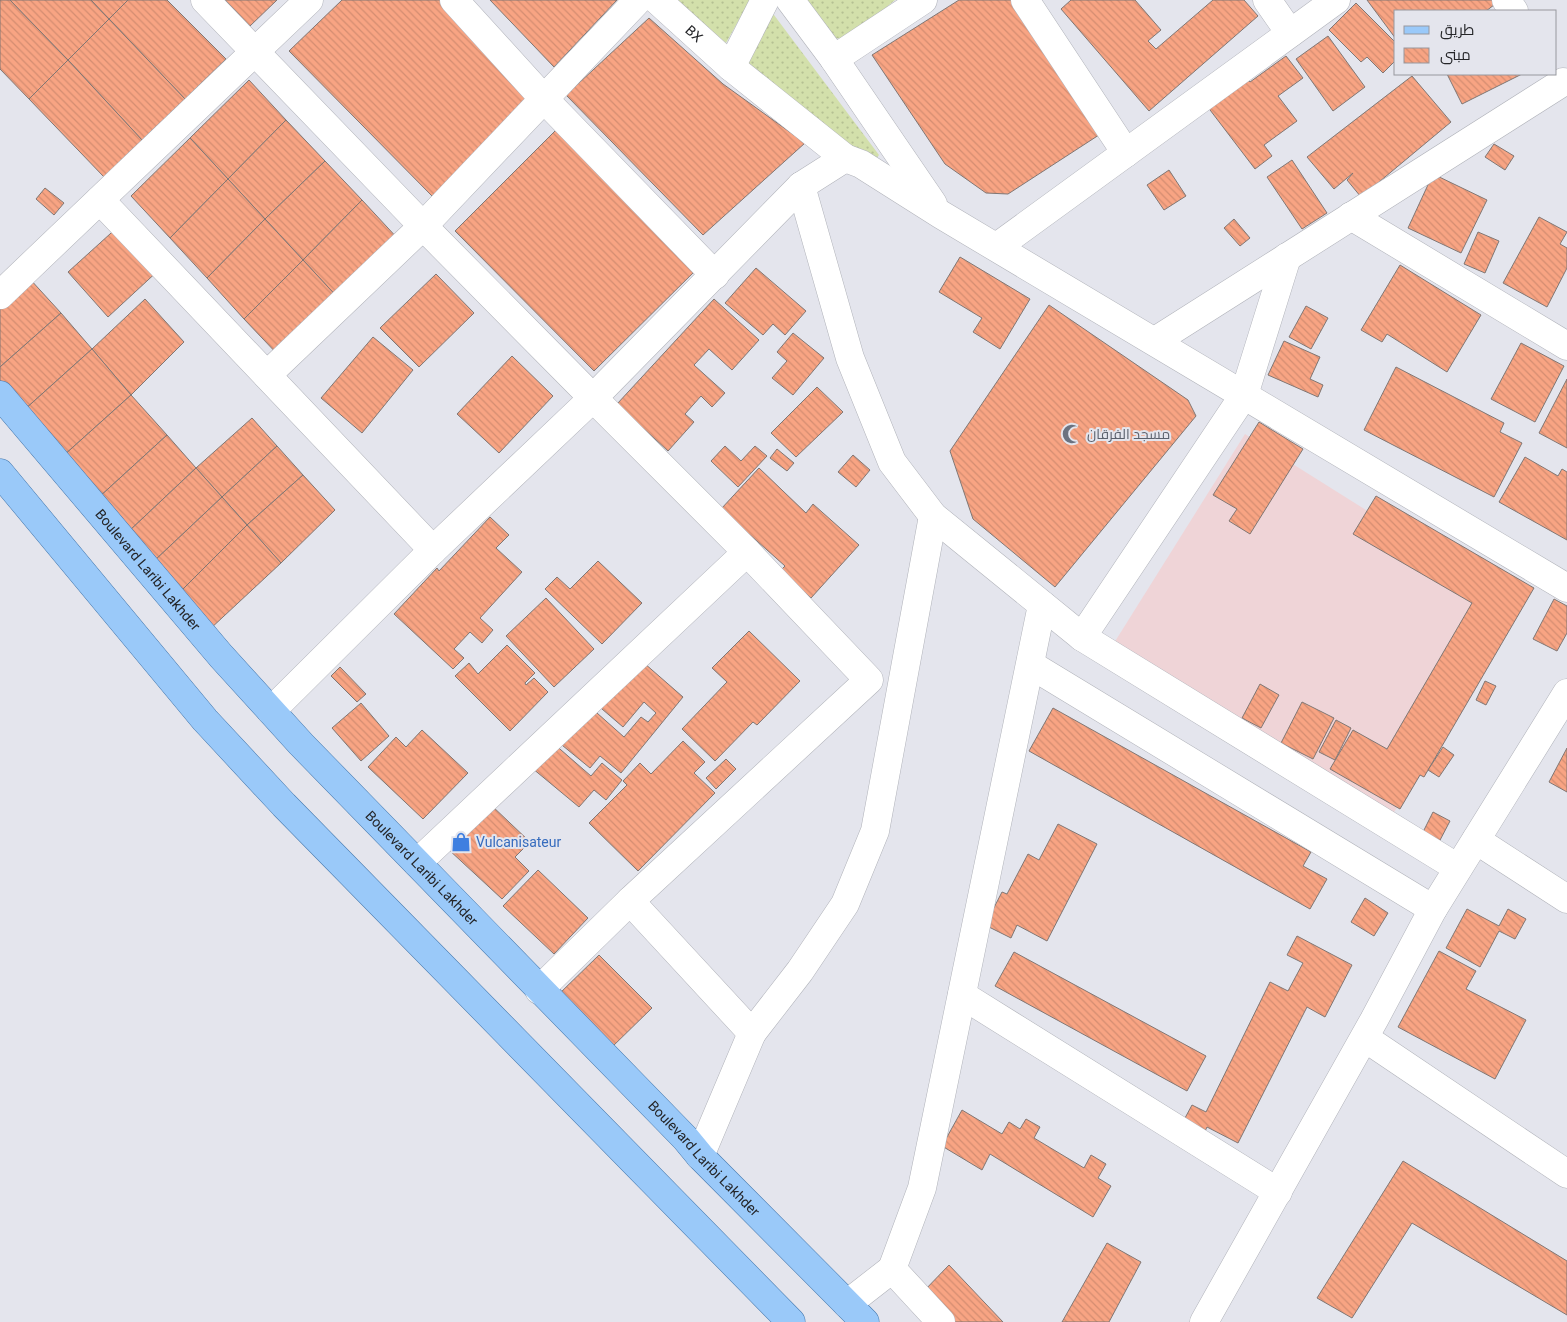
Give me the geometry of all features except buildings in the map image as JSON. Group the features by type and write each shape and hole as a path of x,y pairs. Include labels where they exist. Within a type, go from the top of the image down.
{"main road":[{"name":"Boulevard Laribi Lakhder","path":"0,395 221,656 271,711 539,990 686,1139 700,1156 856,1313"},
{"path":"0,473 205,720 284,805 790,1322"}],"street":[{"path":"205,0 423,226 747,552 869,680 630,900 539,990"},
{"path":"0,295 309,0"},
{"path":"454,0 544,99 715,274"},
{"path":"267,375 423,226 638,0"},
{"name":"BX","path":"657,0 731,67 845,158 861,164 940,214 998,246 1567,588"},
{"path":"731,67 765,0"},
{"path":"790,0 834,59 940,214"},
{"path":"834,59 923,0"},
{"path":"1026,0 1126,153"},
{"path":"1267,0 1290,33"},
{"path":"998,246 1336,0"},
{"path":"1154,341 1562,80"},
{"path":"271,711 433,550 593,398 801,186 845,158"},
{"path":"801,186 850,358 892,462 933,516 1082,637 1458,868"},
{"path":"100,200 433,550"},
{"path":"1351,216 1567,346"},
{"path":"1082,637 1244,395 1287,257"},
{"path":"700,1156 752,1033 800,970 845,904 875,830 933,516"},
{"path":"417,863 747,552"},
{"path":"856,1313 892,1268 922,1188 1042,605"},
{"path":"1030,665 1433,909"},
{"path":"1204,1322 1364,1038 1433,909 1567,693"},
{"path":"1476,840 1567,899"},
{"path":"630,900 752,1033"},
{"path":"962,995 1278,1192"},
{"path":"1364,1038 1567,1174"},
{"path":"892,1268 941,1322"}],"shaded area":[{"path":"1245,434 1522,608 1386,825 1109,651"}],"green space":[{"path":"676,0 750,0 726,43"},
{"path":"799,0 895,0 849,39 830,38"},
{"path":"774,15 879,155 874,161 737,69 765,17"}],"place":[{"name":"مسجد الفرقان","path":"1072,434"},
{"name":"Vulcanisateur","path":"461,842"}]}
